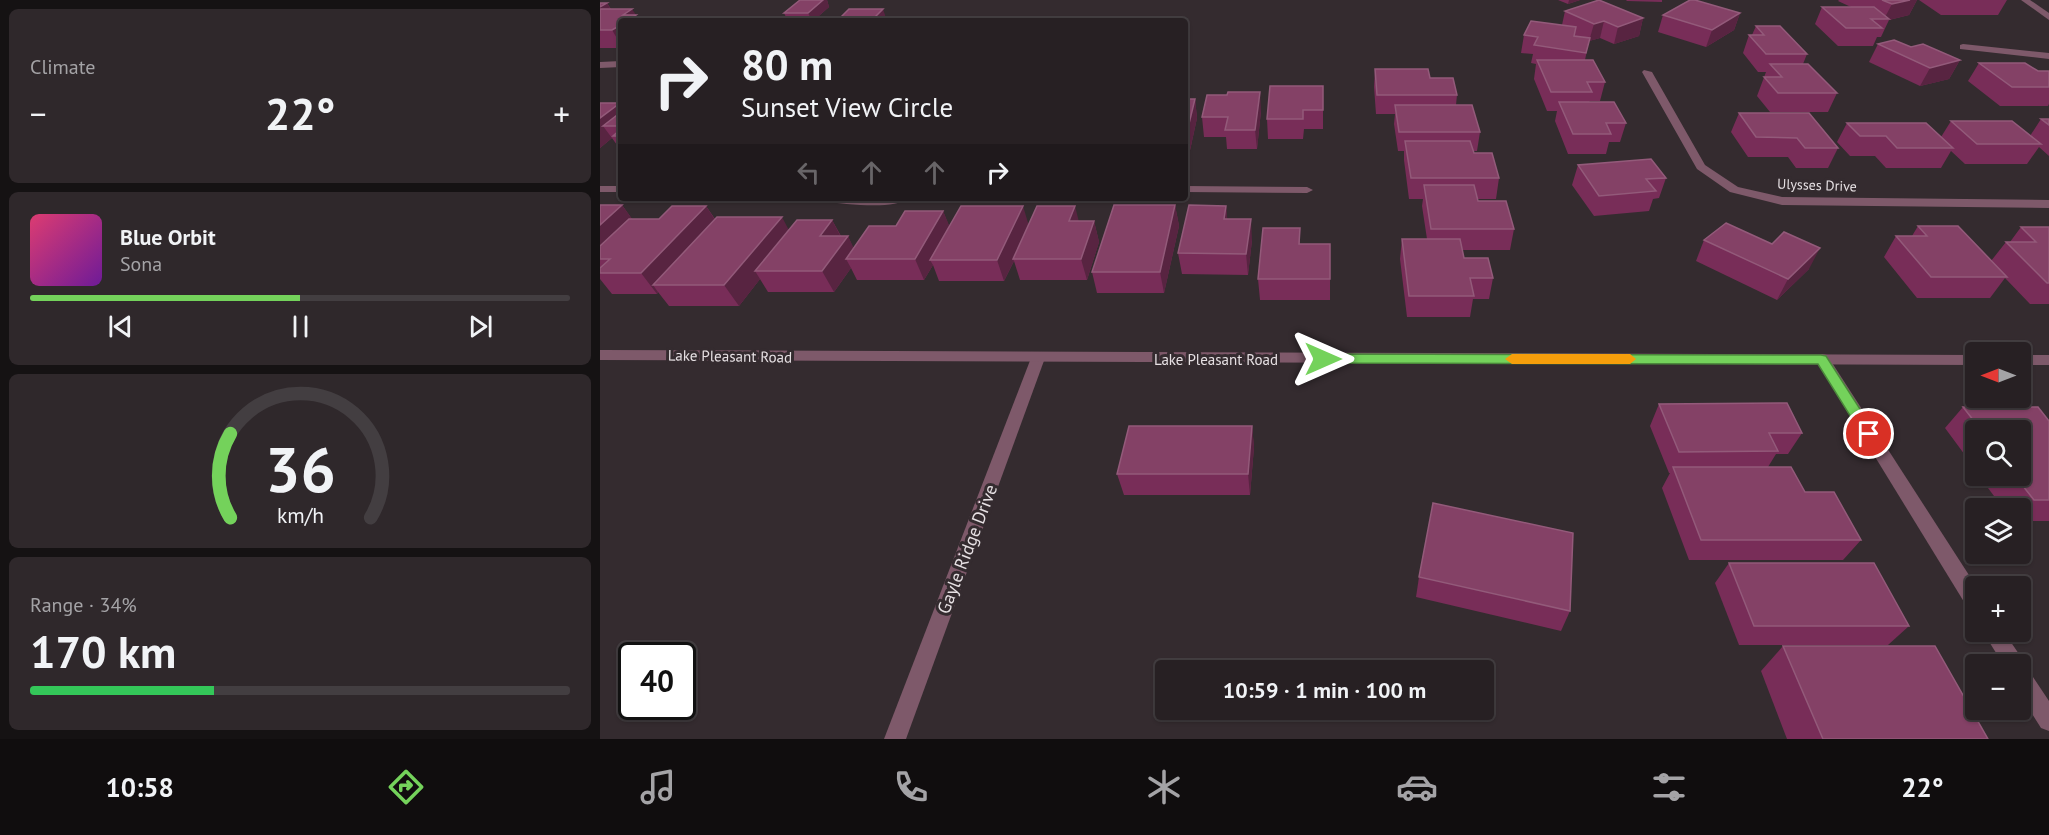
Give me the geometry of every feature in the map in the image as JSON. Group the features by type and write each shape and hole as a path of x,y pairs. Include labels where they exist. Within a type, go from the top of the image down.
{"street":[{"path":"2025,0 2049,17"},
{"path":"1963,48 2049,56"},
{"path":"600,65 618,64"},
{"name":"Ulysses Drive","path":"1647,72 1701,167 1734,190 1782,201 2049,204"},
{"path":"600,189 618,189"},
{"path":"1188,189 1307,190"},
{"path":"858,201 878,201"},
{"name":"Lake Pleasant Road","path":"600,354 1038,358 1965,360"},
{"name":"Gayle Ridge Drive","path":"896,739 1038,358"},
{"path":"1821,359 1965,587"},
{"path":"2031,360 2049,360"},
{"path":"2031,692 2049,720"}],"building":[{"path":"800,0 823,0 808,13 784,13"},
{"path":"1599,0 1643,18 1618,27 1604,21 1594,24 1565,11"},
{"path":"1690,0 1740,13 1712,30 1663,15"},
{"path":"1882,0 1910,0 1892,4"},
{"path":"1822,7 1874,7 1889,19 1871,19 1882,28 1846,28"},
{"path":"600,9 632,9 623,15 636,15 632,18 618,18 618,27 612,30 600,30"},
{"path":"849,9 883,9 874,18 840,18"},
{"path":"1531,21 1576,27 1574,36 1590,38 1586,53 1534,45 1538,37 1524,35"},
{"path":"1756,26 1780,26 1807,54 1766,54 1749,35 1764,35"},
{"path":"1894,40 1911,47 1923,44 1960,60 1930,68 1878,44"},
{"path":"1537,60 1593,60 1605,82 1587,82 1592,92 1551,92"},
{"path":"1979,63 2025,63 2038,71 2049,71 2049,87 2012,87"},
{"path":"1770,64 1808,64 1837,93 1778,93 1764,77 1782,77"},
{"path":"1375,69 1428,69 1430,78 1453,78 1457,95 1377,95"},
{"path":"1270,86 1323,86 1323,110 1303,110 1303,119 1267,119"},
{"path":"1228,92 1260,92 1255,130 1225,130 1228,117 1202,117 1207,95 1227,95"},
{"path":"1188,99 1195,99 1188,128"},
{"path":"1559,102 1614,102 1626,123 1606,123 1611,134 1573,134"},
{"path":"600,103 618,103 618,104 600,118"},
{"path":"1395,105 1472,105 1480,132 1399,132"},
{"path":"1739,113 1809,113 1838,148 1805,148 1797,138 1756,137"},
{"path":"618,114 618,126 603,126"},
{"path":"2041,119 2049,119 2049,125"},
{"path":"1951,121 2012,121 2041,144 1977,144"},
{"path":"1847,123 1926,123 1953,148 1897,148 1886,136 1860,136"},
{"path":"1405,141 1470,141 1474,153 1492,153 1499,178 1411,178"},
{"path":"1651,159 1666,178 1646,179 1656,191 1599,196 1578,165"},
{"path":"1424,185 1474,185 1478,201 1506,201 1514,229 1431,229"},
{"path":"600,205 622,205 600,225"},
{"path":"1114,205 1175,205 1160,272 1092,272"},
{"path":"1189,205 1226,206 1224,219 1251,219 1246,254 1178,253"},
{"path":"672,206 706,206 641,273 600,273 600,268 610,259 600,259 600,246 629,219 659,219"},
{"path":"961,206 1023,206 997,260 930,260"},
{"path":"1037,206 1075,206 1069,221 1094,221 1081,259 1013,259"},
{"path":"905,211 943,211 915,259 846,259 869,226 896,226"},
{"path":"717,217 782,217 724,285 653,285"},
{"path":"797,220 832,220 820,236 848,236 822,271 755,271"},
{"path":"1726,223 1772,244 1784,232 1820,248 1788,279 1704,240"},
{"path":"1918,226 1958,226 2007,277 1931,277 1896,236 1927,236"},
{"path":"2021,227 2049,227 2049,283 2006,242 2036,242"},
{"path":"1263,228 1300,228 1299,244 1330,244 1330,279 1258,279"},
{"path":"1402,239 1460,239 1464,258 1488,258 1493,278 1470,278 1474,296 1409,296"},
{"path":"1787,403 1802,433 1769,433 1778,451 1679,452 1659,404"},
{"path":"1963,407 2038,407 2049,421 2049,500 2034,500 2023,486 2031,486 2031,420 1973,420"},
{"path":"1129,426 1252,426 1248,474 1117,474"},
{"path":"1673,467 1791,467 1805,492 1834,492 1861,540 1701,540"},
{"path":"1433,503 1573,533 1570,611 1419,577"},
{"path":"1729,563 1874,563 1909,626 1754,626"},
{"path":"1783,646 1935,646 1965,699 1965,720 1977,720 1988,739 1823,739"}],"slow traffic":[{"path":"1512,359 1630,359"}],"route":[{"path":"1323,359 1821,359 1869,434"}]}
